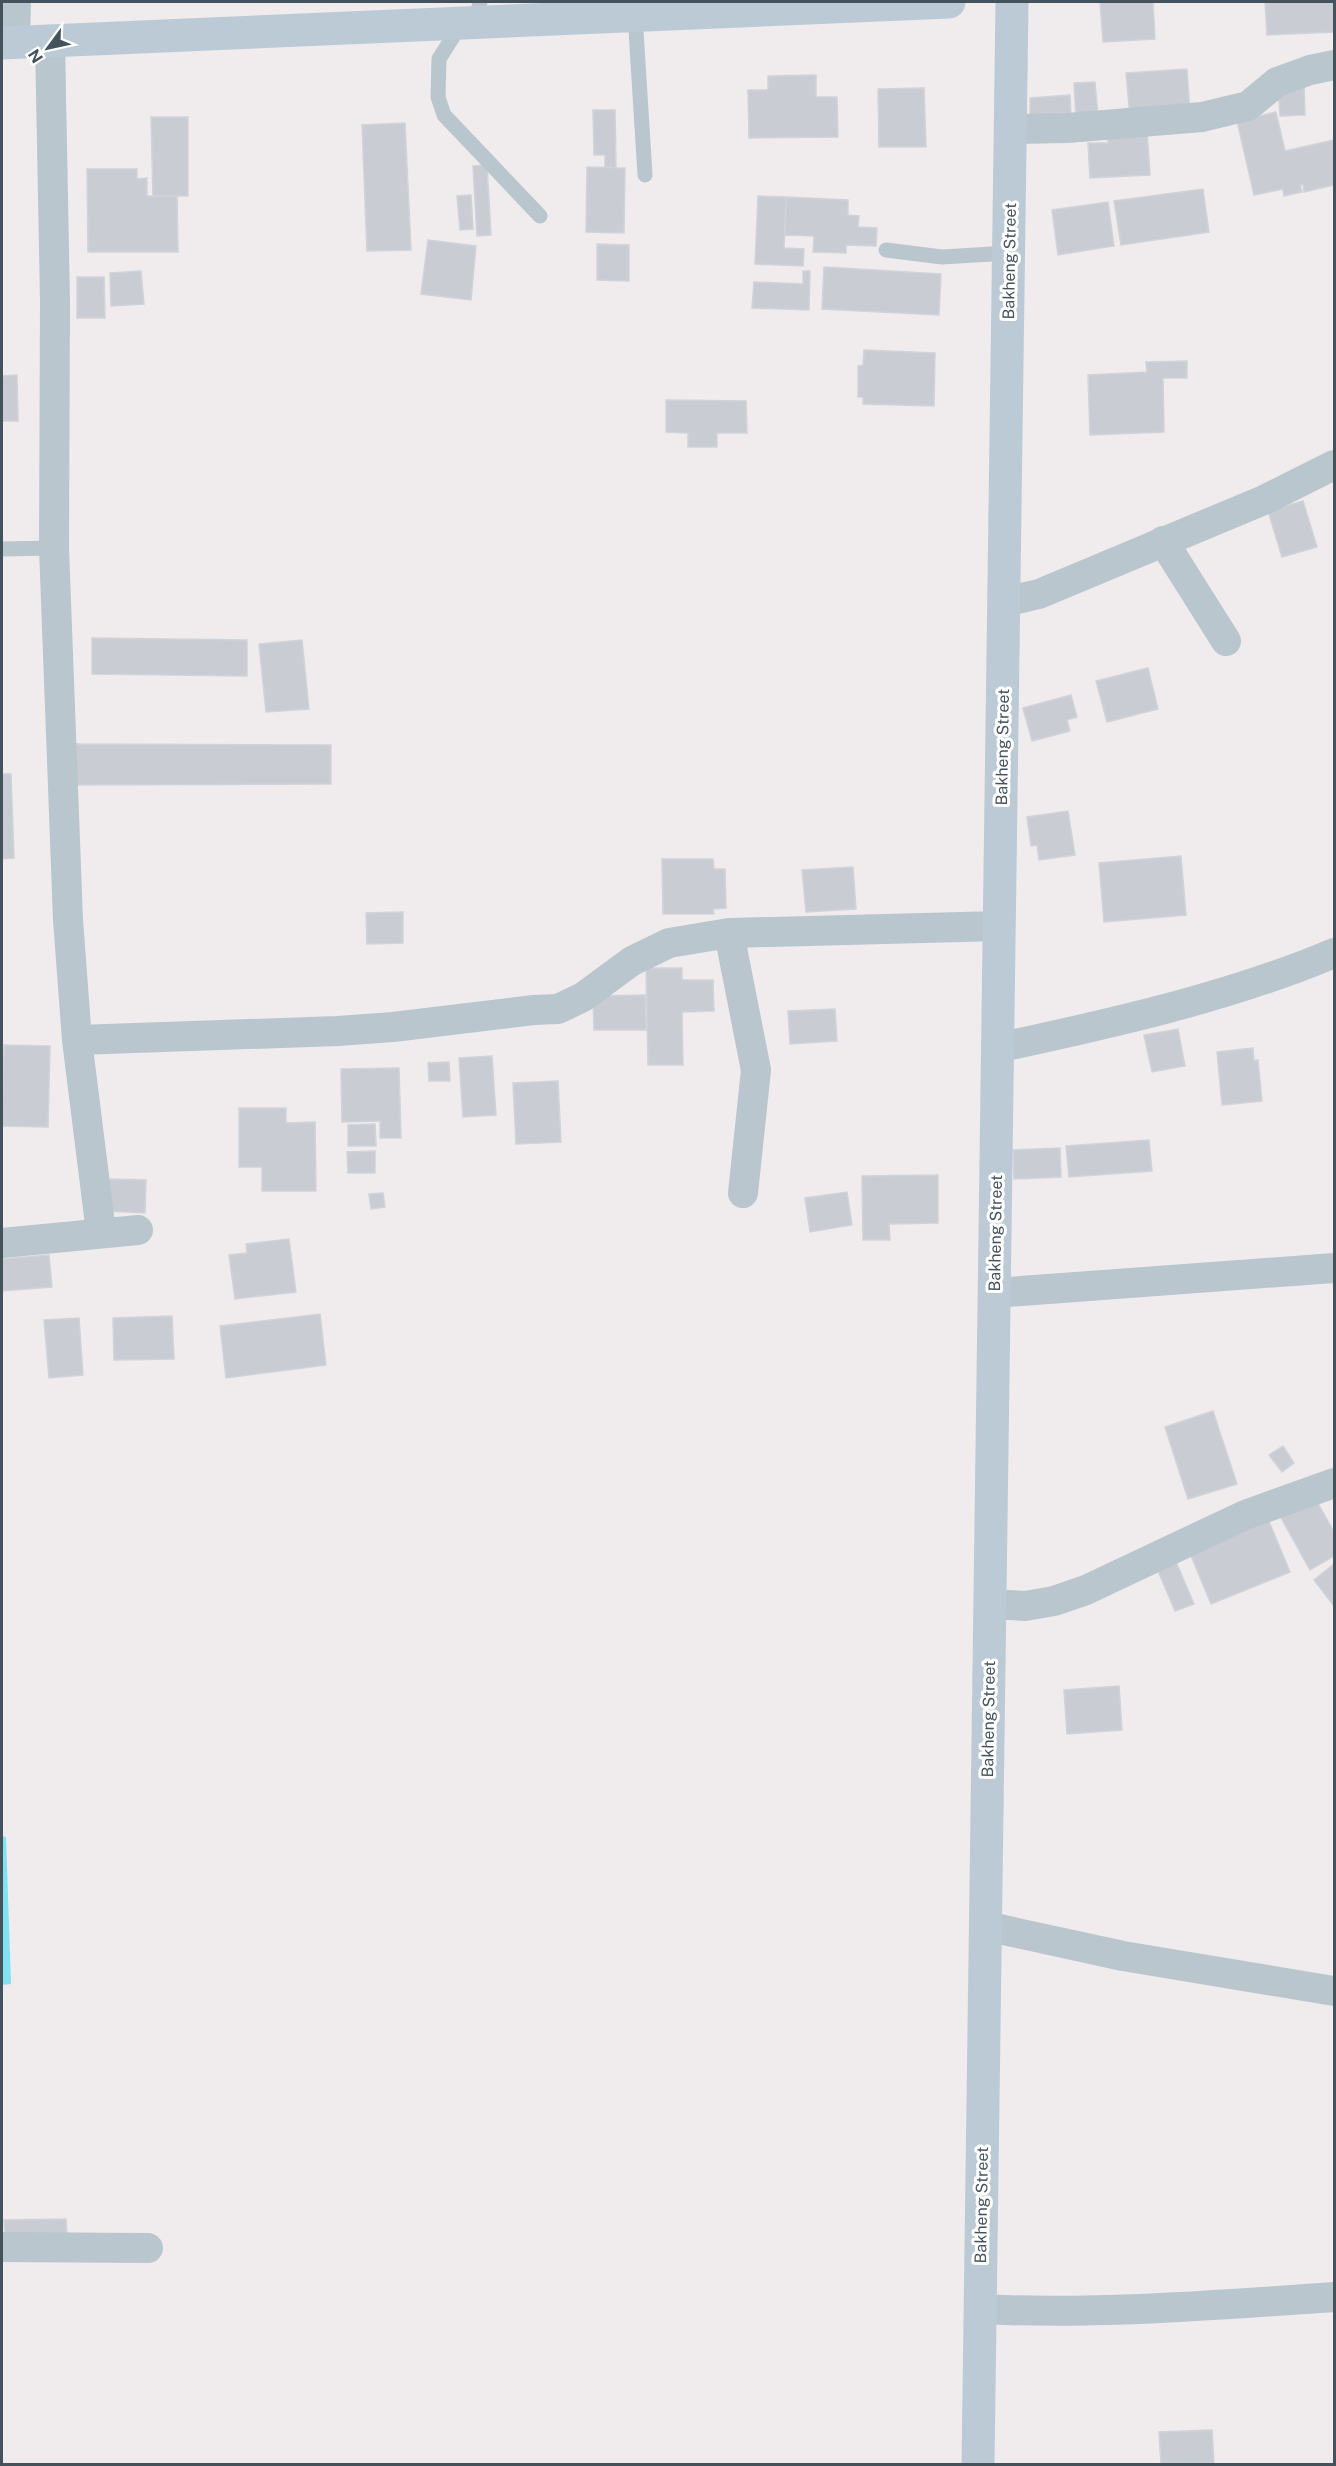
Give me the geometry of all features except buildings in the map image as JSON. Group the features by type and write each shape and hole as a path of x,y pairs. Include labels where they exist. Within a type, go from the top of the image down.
{"street":[{"path":"15,2 8,43 473,16 634,15 698,7 949,2"},
{"name":"Bakheng Street","path":"978,2464 1012,2"},
{"path":"50,42 55,300 54,548 68,920 77,1040 101,1232"},
{"path":"1010,129 1067,128 1202,117 1248,106 1277,82 1310,70 1335,65"},
{"path":"1004,602 1039,594 1264,500 1335,465"},
{"path":"1163,541 1226,641"},
{"path":"77,1040 338,1031 558,1009 583,997 632,961 669,943 729,933 999,926"},
{"path":"729,933 756,1070 743,1193"},
{"path":"997,1048 1077,1031 1217,993 1303,966 1335,953"},
{"path":"2,1243 138,1230"},
{"path":"994,1293 1335,1268"},
{"path":"990,1604 1025,1606 1054,1601 1086,1590 1245,1515 1335,1484"},
{"path":"985,1926 1123,1956 1335,1991"},
{"path":"2,2247 148,2248"},
{"path":"980,2309 1015,2311 1146,2308 1335,2296"}],"lane":[{"path":"634,15 645,175"},
{"path":"473,16 440,59 438,97 444,115 540,216"},
{"path":"886,250 942,257 1009,253"},
{"path":"2,549 54,548"}],"water":[{"path":"2,1836 6,1837 11,1984 2,1985"}]}
